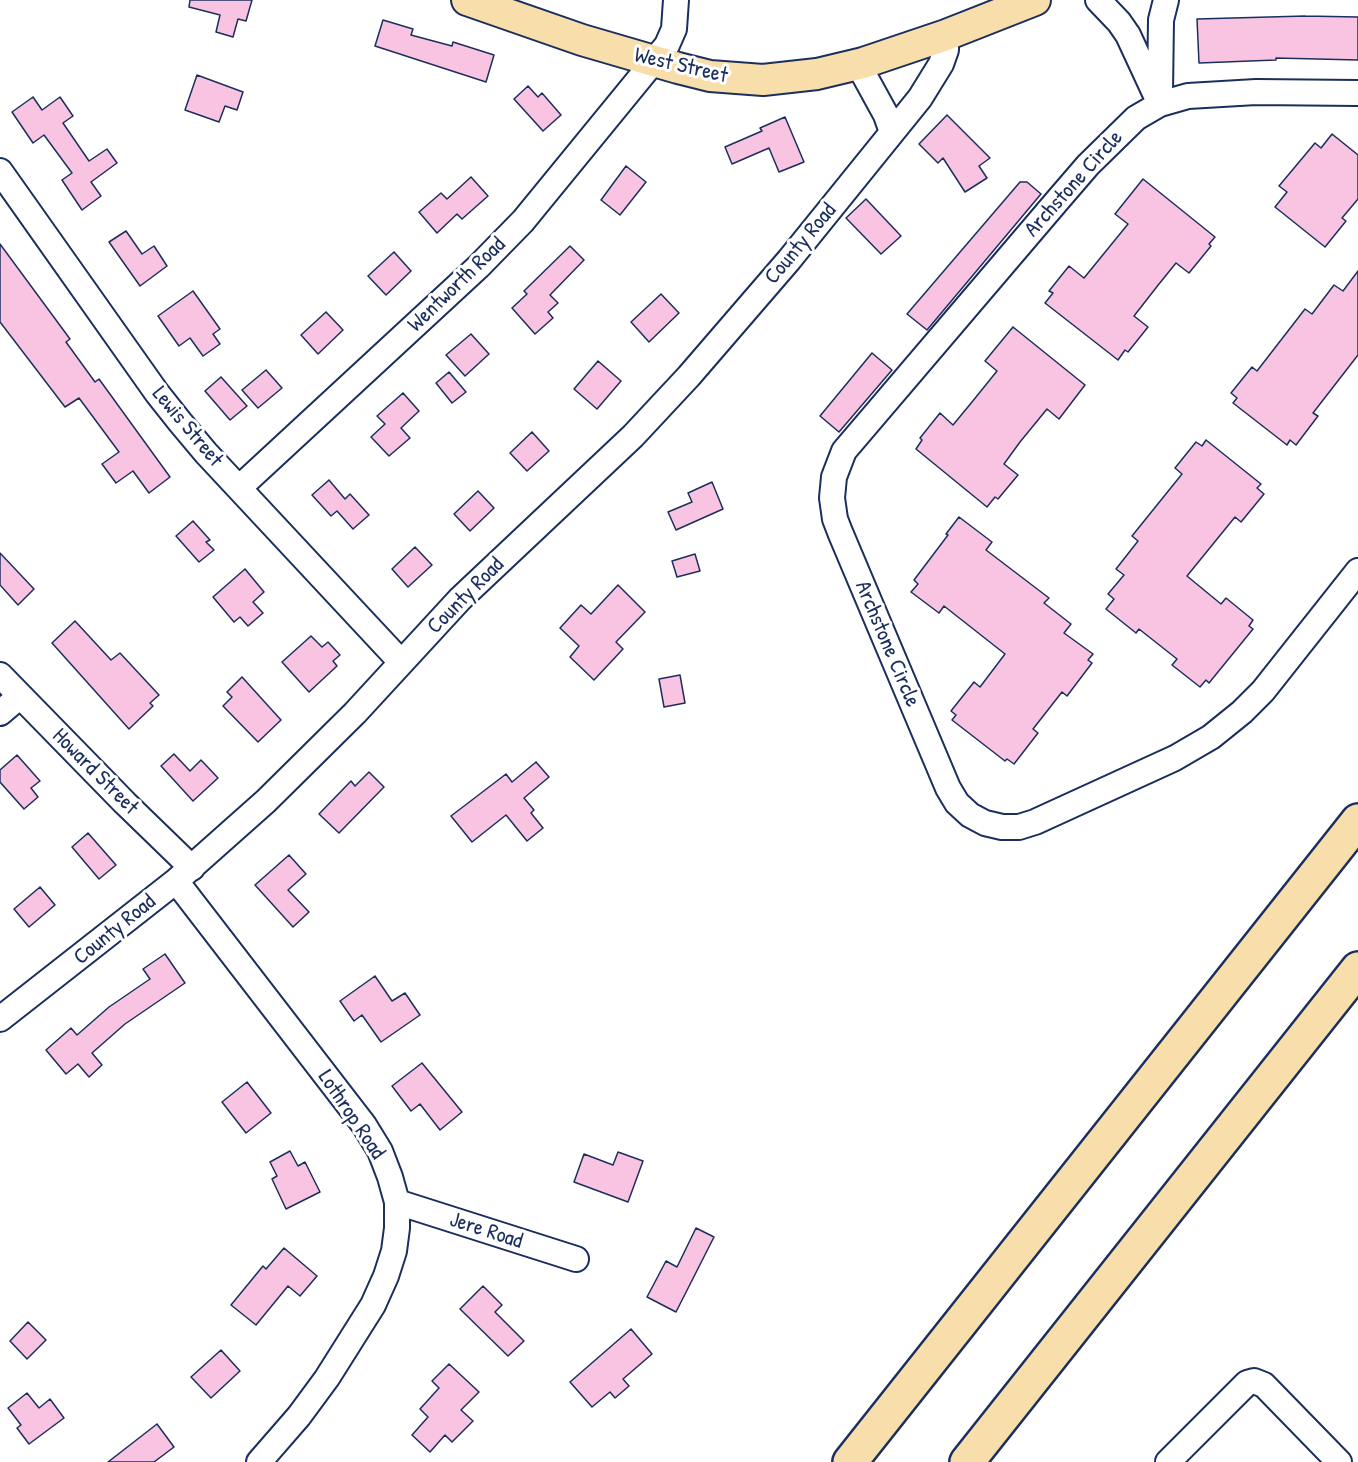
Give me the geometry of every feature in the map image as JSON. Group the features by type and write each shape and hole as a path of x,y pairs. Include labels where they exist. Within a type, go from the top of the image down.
{"highway":[{"path":"850,1462 1358,821"},
{"path":"967,1462 1358,969"}],"main road":[{"name":"West Street","path":"467,0 654,62 710,76 763,80 817,74 858,64 946,35 1035,0"}],"street":[{"name":"Wentworth Road","path":"239,488 501,245 523,221 667,45 674,29 676,0"},
{"path":"1098,0 1128,35 1160,104"},
{"path":"1160,104 1161,20 1166,0"},
{"name":"County Road","path":"0,1019 184,874 328,741 460,599 641,427 689,376 789,260 931,82 946,50 946,35"},
{"path":"858,64 886,115 892,132"},
{"name":"Archstone Circle","path":"1358,93 1257,92 1198,95 1160,104 1136,118 1088,165 844,451 836,470 832,498 837,525 948,788 961,807 980,820 996,826 1019,827 1035,822 1175,758 1211,737 1263,691 1358,571"},
{"name":"Lewis Street","path":"0,171 157,393 206,453 401,662"},
{"name":"Howard Street","path":"0,675 184,874"},
{"path":"0,713 20,696"},
{"name":"Lothrop Road","path":"184,874 364,1125 380,1151 397,1202 394,1251 373,1305 327,1378 299,1416 259,1462"},
{"name":"Jere Road","path":"397,1202 576,1259"},
{"path":"1168,1462 1247,1383 1254,1381 1264,1385 1339,1462"}],"building":[{"path":"190,0 252,0 246,21 238,19 233,37 216,32 220,15 189,7"},
{"path":"1358,17 1358,60 1276,58 1276,60 1199,63 1197,19"},
{"path":"383,20 413,29 411,35 452,46 453,42 494,55 486,82 375,46"},
{"path":"197,75 243,92 237,110 225,106 219,122 185,110"},
{"path":"528,86 538,97 542,93 561,115 543,131 514,99"},
{"path":"33,97 42,110 60,97 73,116 63,123 89,161 107,149 117,163 91,182 101,196 82,210 62,180 72,173 44,135 33,143 12,112"},
{"path":"947,115 990,158 979,166 987,178 965,192 943,158 938,163 919,144"},
{"path":"785,117 804,162 779,172 769,148 732,164 725,147 762,131 760,128"},
{"path":"1332,134 1358,155 1358,199 1342,218 1346,221 1325,247 1275,207 1287,192 1279,186 1315,143 1321,148"},
{"path":"626,166 646,182 620,215 601,200"},
{"path":"471,177 488,196 462,219 457,214 437,233 419,212 441,193 447,199"},
{"path":"1143,179 1215,237 1209,244 1211,246 1189,273 1176,263 1159,284 1134,316 1148,327 1128,352 1125,350 1118,360 1045,303 1053,293 1049,291 1069,266 1084,278 1128,224 1115,214"},
{"path":"1020,182 1027,182 1041,194 927,330 907,314"},
{"path":"866,199 901,236 881,254 846,218"},
{"path":"126,231 142,254 154,246 167,266 140,286 109,242"},
{"path":"0,244 70,339 66,342 95,382 99,379 170,477 149,493 133,471 116,483 102,464 119,452 79,398 65,407 0,322"},
{"path":"570,246 584,260 550,295 558,303 548,312 553,318 535,334 512,308 527,294 524,291"},
{"path":"394,252 411,271 386,295 368,276"},
{"path":"1358,271 1358,355 1313,413 1318,416 1296,445 1290,440 1287,445 1233,403 1237,398 1231,393 1252,367 1257,371 1305,309 1312,314 1334,285 1343,291"},
{"path":"193,291 220,329 213,334 220,344 203,356 190,338 179,346 158,316"},
{"path":"661,294 679,313 649,342 631,322"},
{"path":"326,312 343,330 318,354 301,335"},
{"path":"1013,327 1085,385 1059,419 1047,409 1020,442 1004,464 1018,475 998,499 995,497 987,507 916,449 922,440 920,438 940,413 953,425 997,371 985,361"},
{"path":"471,334 489,354 465,376 446,355"},
{"path":"872,353 892,370 839,432 820,416"},
{"path":"598,361 621,381 597,409 574,389"},
{"path":"266,370 282,388 258,408 242,390"},
{"path":"449,372 466,392 452,403 436,383"},
{"path":"221,377 247,406 230,420 205,391"},
{"path":"403,393 419,411 401,428 410,438 389,456 371,437 385,424 377,416"},
{"path":"532,432 549,451 527,471 510,453"},
{"path":"1206,440 1261,484 1257,488 1264,494 1241,522 1235,517 1187,576 1221,604 1226,598 1253,620 1249,626 1253,629 1209,683 1206,680 1200,687 1172,665 1177,659 1139,629 1136,633 1106,609 1114,599 1108,594 1124,575 1116,569 1138,541 1132,536 1182,474 1175,468 1196,442 1202,446"},
{"path":"329,480 345,499 350,494 369,515 353,529 337,511 331,516 312,495"},
{"path":"712,482 723,509 676,530 668,512 692,502 688,493"},
{"path":"478,491 494,508 470,531 454,514"},
{"path":"959,517 992,542 986,550 1049,598 1044,603 1071,624 1064,633 1093,654 1088,660 1092,663 1067,696 1062,692 1033,729 1038,733 1014,764 1007,759 1005,761 952,720 956,715 951,711 974,682 980,687 1005,654 944,606 939,613 911,592 918,584 914,580"},
{"path":"193,521 210,540 206,542 214,550 199,562 176,536"},
{"path":"415,547 432,565 408,587 392,569"},
{"path":"0,553 34,589 18,605 0,585"},
{"path":"695,554 700,571 677,577 672,561"},
{"path":"245,569 264,592 253,602 263,613 248,626 240,617 234,622 213,597"},
{"path":"618,585 645,612 616,642 623,649 594,680 570,657 579,646 560,628 581,605 591,614"},
{"path":"75,621 111,660 120,653 159,695 150,703 153,706 129,729 52,643"},
{"path":"311,636 322,647 328,642 340,655 333,661 337,666 309,692 282,662"},
{"path":"680,675 685,703 664,707 659,679"},
{"path":"242,677 281,720 258,742 223,706 232,697 227,692"},
{"path":"174,754 190,771 201,760 218,778 193,801 161,766"},
{"path":"17,755 40,781 31,788 38,797 24,809 0,782 0,770"},
{"path":"536,762 549,777 524,798 534,810 531,813 543,828 527,841 506,815 472,842 451,816 506,774 512,782"},
{"path":"369,772 384,787 339,833 319,814 351,781 355,786"},
{"path":"88,833 116,865 99,879 72,847"},
{"path":"289,855 306,874 288,890 309,912 293,927 255,885"},
{"path":"40,887 55,905 29,927 14,909"},
{"path":"165,954 185,983 125,1024 92,1053 102,1065 89,1077 78,1064 66,1074 46,1050 71,1028 77,1035 109,1007 150,979 143,969"},
{"path":"375,976 392,1001 405,993 420,1015 381,1042 362,1015 354,1021 340,1001"},
{"path":"422,1063 462,1112 440,1130 420,1104 411,1111 392,1086"},
{"path":"247,1082 271,1113 246,1133 222,1102"},
{"path":"290,1151 298,1166 305,1162 320,1192 286,1209 272,1179 277,1176 270,1162"},
{"path":"618,1152 643,1161 628,1202 574,1182 584,1154 613,1165"},
{"path":"696,1228 714,1237 676,1312 647,1297 666,1261 677,1267"},
{"path":"284,1248 317,1276 300,1296 288,1286 256,1325 231,1305 263,1266 266,1269"},
{"path":"483,1286 502,1305 495,1312 524,1341 508,1356 460,1309"},
{"path":"28,1322 46,1340 27,1359 10,1341"},
{"path":"631,1329 652,1354 623,1379 629,1386 615,1398 610,1392 592,1407 570,1382"},
{"path":"221,1350 240,1371 211,1398 191,1377"},
{"path":"449,1364 479,1392 461,1410 473,1421 452,1442 445,1435 430,1452 412,1435 428,1417 420,1409 439,1388 432,1381"},
{"path":"27,1393 39,1408 50,1399 64,1418 29,1444 17,1428 21,1425 8,1408"},
{"path":"157,1424 174,1447 154,1462 108,1462"}]}
